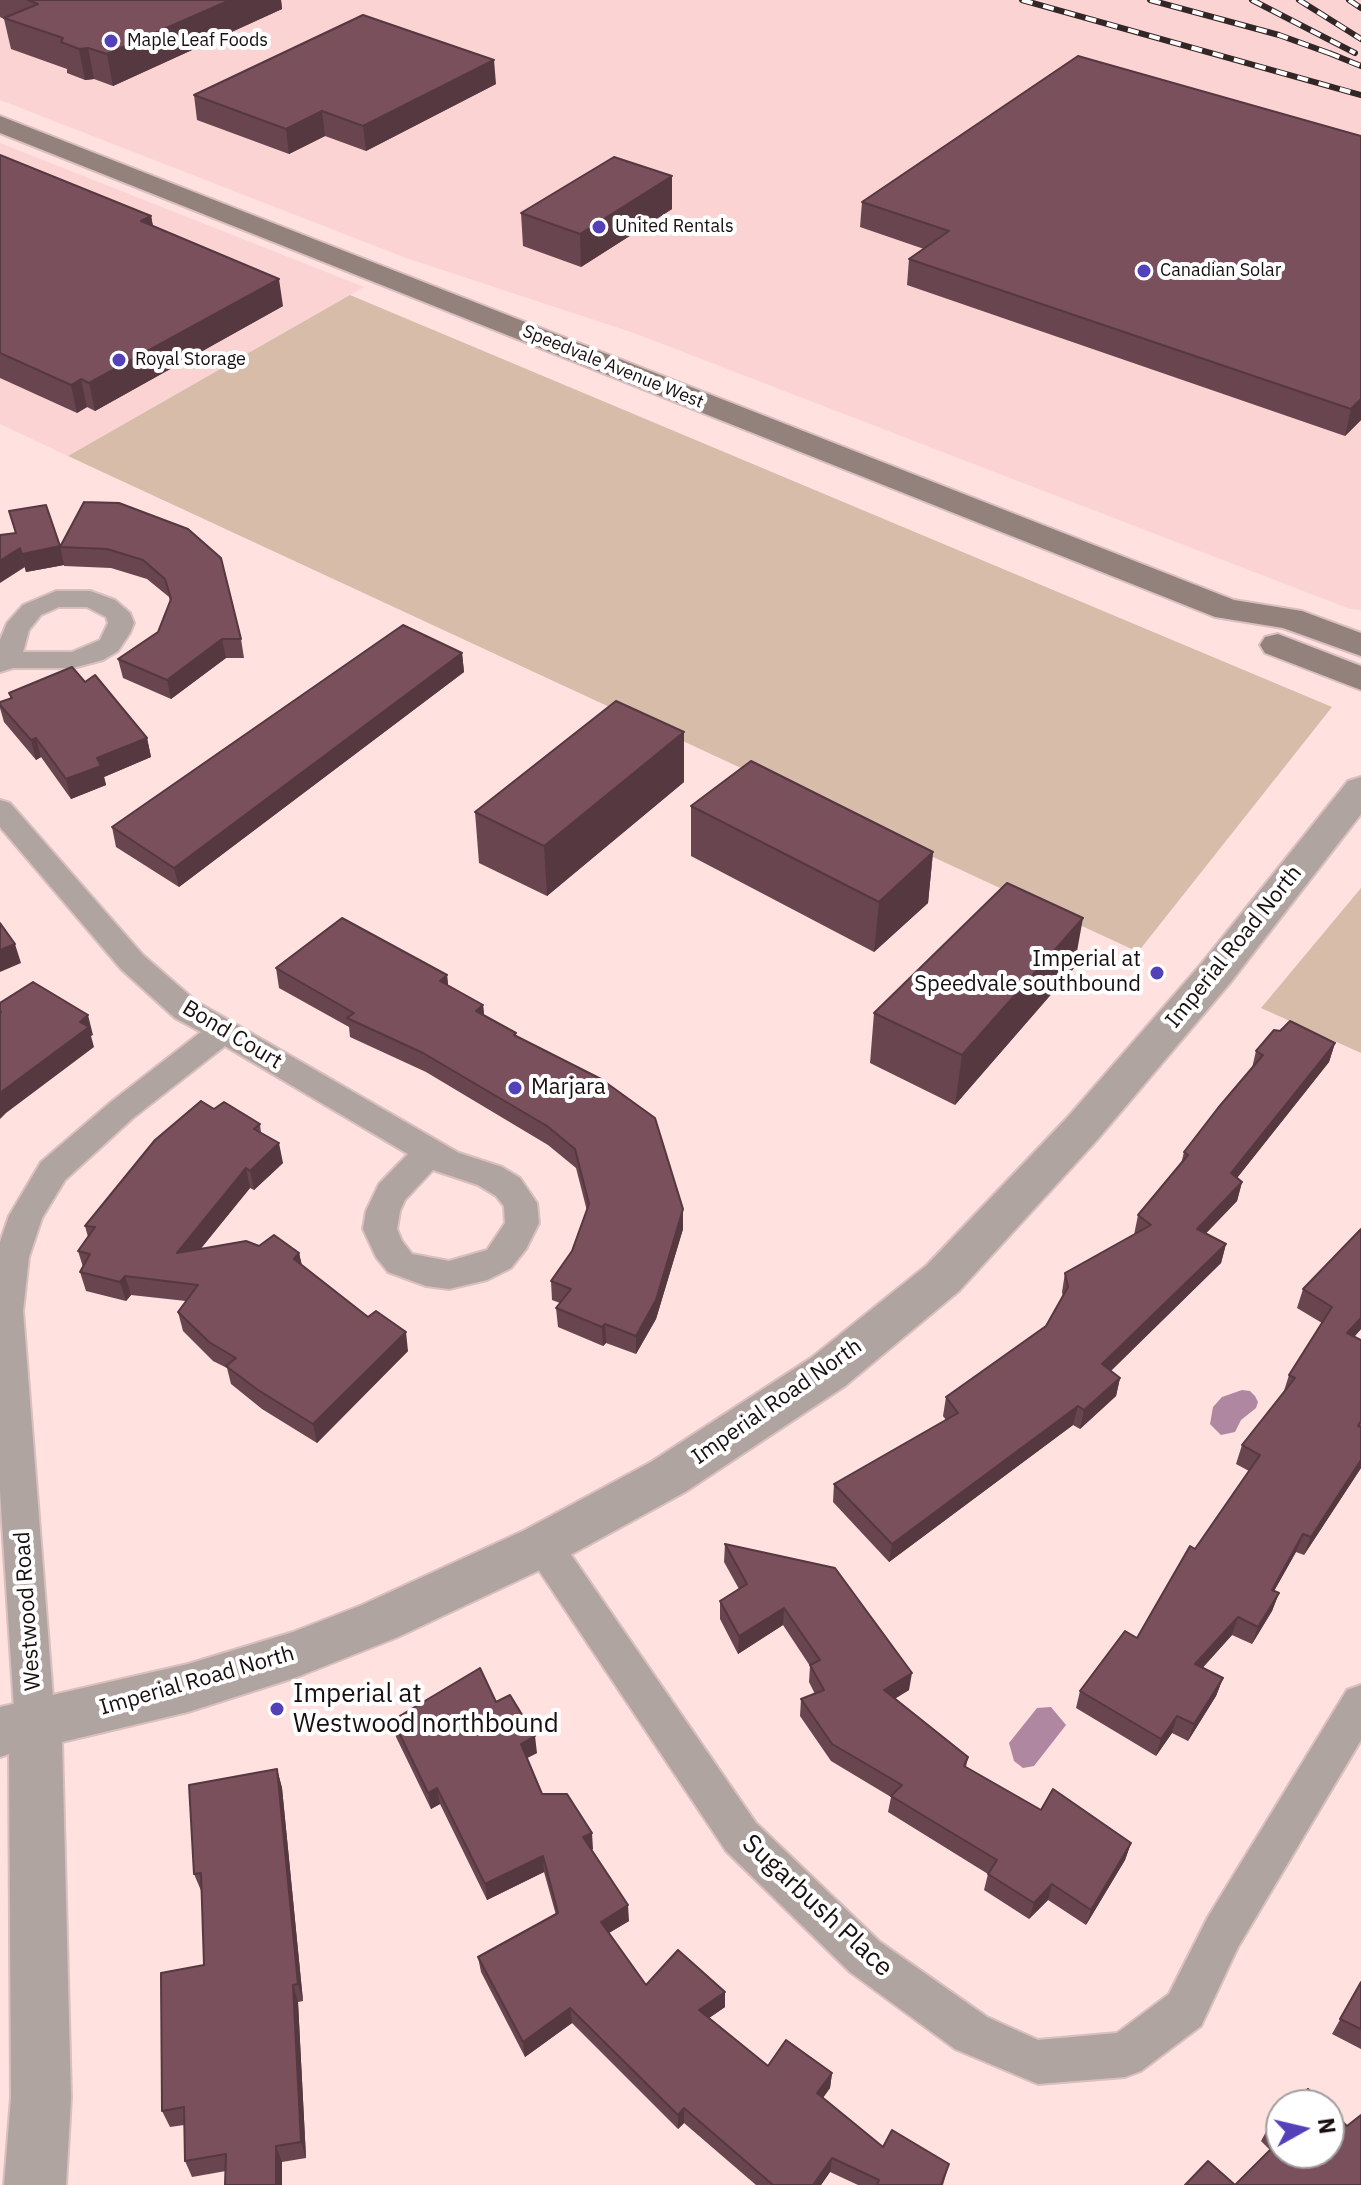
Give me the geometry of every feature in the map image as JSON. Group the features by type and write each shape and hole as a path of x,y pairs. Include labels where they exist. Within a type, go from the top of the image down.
{"main road":[{"name":"Speedvale Avenue West","path":"0,124 1227,610 1290,618 1361,645"},
{"name":"Speedvale Avenue West","path":"1227,610 1264,639 1361,679"}],"street":[{"name":"Imperial Road North","path":"18,1728 188,1688 297,1654 380,1621 543,1545 668,1477 828,1372 943,1278 1082,1129 1205,985 1361,789"},
{"name":"Bond Court","path":"0,809 136,966 186,1010 430,1152"},
{"name":"Westwood Road","path":"35,2185 41,2098 18,1728 6,1311 12,1257 26,1216 53,1171 122,1110 223,1031"},
{"name":"Sugarbush Place","path":"543,1545 741,1837 865,1957 971,2033 1038,2062 1125,2055 1185,2010 1223,1932 1361,1703"}],"shaded area":[{"path":"0,0 1361,0 1361,610 1350,609 634,333 406,258 0,100"},
{"name":"Royal Storage","path":"0,143 364,287 68,456 0,424"},
{"path":"350,295 1332,707 1138,952 68,456"},
{"path":"1361,888 1361,1053 1261,1008"},
{"path":"1242,1390 1250,1391 1255,1396 1258,1402 1256,1408 1241,1420 1235,1432 1221,1435 1210,1424 1213,1407 1222,1397"},
{"path":"1051,1707 1066,1725 1034,1766 1023,1768 1014,1761 1009,1743 1037,1708"}],"building":[{"path":"28,0 230,0 107,54 88,48 79,49 61,42 63,38 4,18 38,4"},
{"path":"363,15 494,60 363,126 322,111 286,129 194,95"},
{"name":"Canadian Solar","path":"1078,56 1361,136 1361,399 1351,409 909,259 949,231 862,202"},
{"path":"0,155 151,216 141,221 279,279 89,383 81,379 71,385 0,353"},
{"path":"614,157 672,176 580,234 521,213"},
{"path":"84,502 119,503 188,529 221,558 241,639 222,639 167,680 118,659 158,632 171,599 165,579 143,560 107,549 60,547"},
{"path":"46,505 60,546 22,554 20,548 0,561 0,535 16,533 9,511"},
{"path":"403,625 462,653 174,868 112,827"},
{"path":"72,667 85,682 95,675 147,738 97,758 101,766 66,779 36,738 31,740 0,702 12,698 9,693"},
{"path":"616,701 684,732 544,846 475,812"},
{"path":"751,761 933,852 879,902 691,806"},
{"path":"1007,883 1083,918 962,1055 874,1013"},
{"path":"342,918 447,975 440,981 483,1005 476,1011 516,1033 514,1035 601,1079 655,1118 683,1209 656,1300 636,1336 605,1324 602,1327 556,1308 571,1289 551,1281 572,1251 589,1204 575,1149 547,1126 423,1053 347,1018 354,1013 276,968"},
{"path":"0,923 15,944 0,950"},
{"path":"33,982 88,1015 80,1022 89,1027 0,1093 0,1003"},
{"path":"1290,1021 1335,1043 1231,1173 1242,1182 1197,1229 1226,1244 1102,1364 1120,1378 1084,1410 1078,1406 892,1544 834,1484 958,1413 946,1397 1046,1326 1068,1287 1065,1273 1151,1225 1138,1215 1188,1155 1184,1152 1218,1108 1263,1055 1256,1051 1274,1030 1280,1031"},
{"path":"201,1101 214,1109 224,1102 260,1124 254,1129 279,1143 250,1171 246,1168 177,1253 246,1241 259,1246 274,1235 299,1253 294,1259 368,1317 376,1311 406,1332 313,1424 226,1366 236,1358 209,1342 178,1312 198,1285 125,1276 120,1282 80,1272 90,1254 78,1251 95,1227 85,1226 155,1140"},
{"path":"1361,1229 1361,1318 1347,1333 1361,1340 1361,1421 1358,1426 1361,1427 1361,1460 1311,1537 1303,1534 1272,1590 1279,1593 1258,1627 1238,1617 1195,1664 1223,1678 1194,1724 1177,1716 1161,1739 1080,1691 1125,1631 1137,1638 1190,1546 1195,1549 1260,1455 1242,1445 1295,1378 1289,1375 1332,1307 1303,1289"},
{"path":"725,1544 835,1568 912,1673 884,1690 968,1757 964,1766 1041,1810 1053,1789 1131,1843 1091,1910 1052,1884 1034,1903 988,1874 997,1860 891,1796 902,1785 832,1744 801,1699 824,1690 810,1665 820,1660 784,1608 739,1636 720,1601 747,1584"},
{"path":"480,1668 496,1702 510,1695 535,1736 521,1744 542,1794 567,1794 592,1833 583,1837 628,1905 601,1922 646,1985 678,1950 725,1992 699,2010 768,2066 786,2040 832,2073 817,2093 883,2147 892,2130 949,2164 941,2185 877,2185 879,2180 832,2158 813,2185 773,2185 684,2108 678,2115 570,2008 523,2042 478,1957 558,1913 543,1856 485,1884 437,1788 428,1793 393,1720"},
{"path":"277,1769 298,1984 293,1985 301,2142 276,2146 276,2185 225,2185 226,2154 185,2161 184,2107 162,2111 161,1973 204,1965 201,1873 194,1874 189,1785"},
{"path":"1361,1982 1361,2029 1340,2019"},
{"path":"1361,2115 1361,2185 1235,2185 1265,2155 1265,2169 1345,2169 1345,2124 1347,2126"},
{"path":"1208,2161 1235,2185 1185,2185"}],"railway":[{"path":"1022,0 1361,95"},
{"path":"1150,0 1279,35 1331,54"},
{"path":"1252,0 1355,53"},
{"path":"1299,0 1361,39"},
{"path":"1349,0 1361,8"},
{"path":"1331,54 1337,56"},
{"path":"1331,54 1361,66"}],"place":[{"name":"Maple Leaf Foods","path":"111,41"},
{"name":"United Rentals","path":"599,227"},
{"name":"Canadian Solar","path":"1144,271"},
{"name":"Royal Storage","path":"119,360"},
{"name":"Imperial at Speedvale southbound","path":"1157,973"},
{"name":"Marjara","path":"515,1088"},
{"name":"Imperial at Westwood northbound","path":"277,1709"}]}
